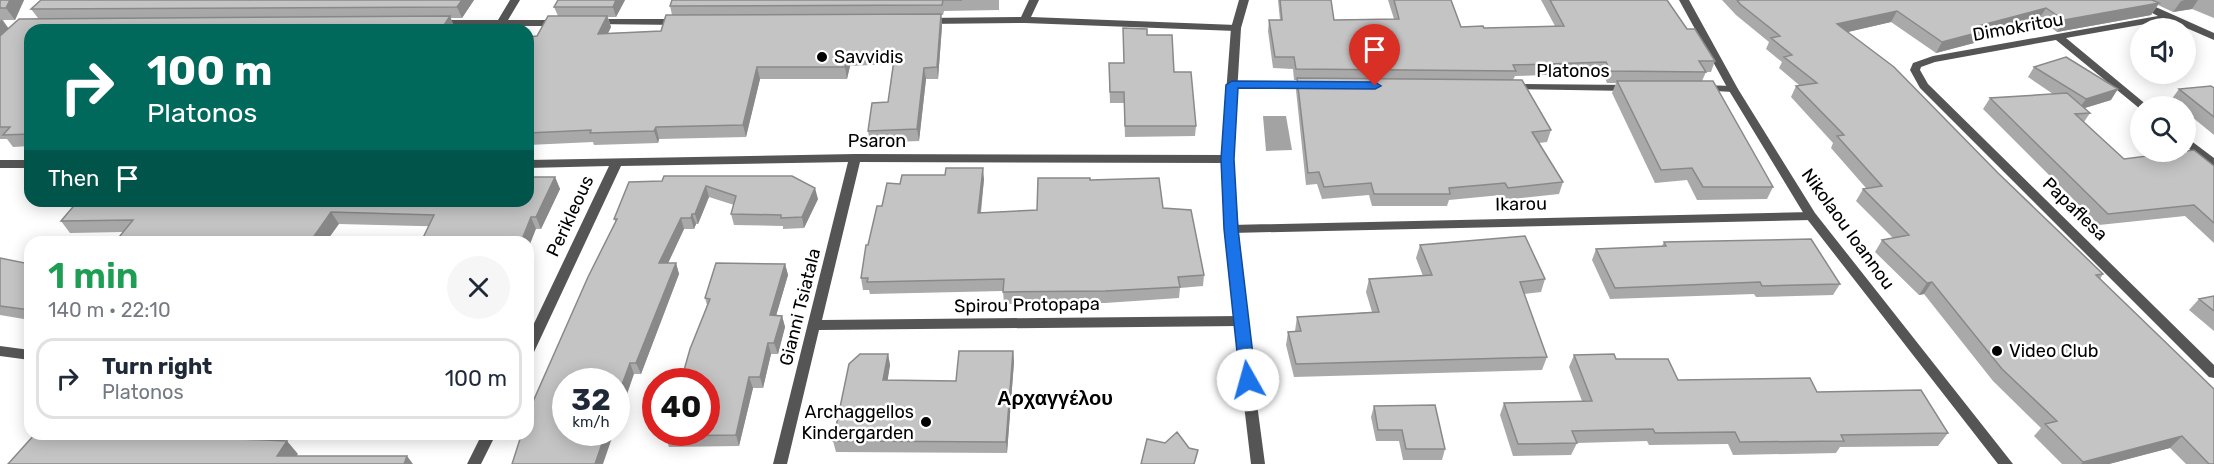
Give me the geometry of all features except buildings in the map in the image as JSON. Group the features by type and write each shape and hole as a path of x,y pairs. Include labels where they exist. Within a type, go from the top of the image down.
{"street":[{"path":"501,23 515,0"},
{"path":"1025,20 1034,0"},
{"path":"1244,0 1236,28 1227,159 1240,321 1258,464"},
{"name":"Nikolaou Ioannou","path":"1684,0 1733,89 1811,216 2006,464"},
{"path":"2132,0 2214,37"},
{"name":"Dimokritou","path":"1915,70 1917,65 1933,59 2167,17"},
{"path":"918,21 1025,20 1236,28"},
{"path":"426,23 572,22"},
{"path":"584,22 692,22"},
{"path":"2058,37 2131,96"},
{"name":"Papaflesa","path":"1915,70 1924,86 2214,373"},
{"path":"1232,85 1328,85"},
{"name":"Platonos","path":"1495,87 1638,88"},
{"path":"1685,88 1733,89"},
{"path":"2196,149 2214,164"},
{"name":"Psaron","path":"534,164 855,158 1227,159"},
{"name":"Gianni Tsiatala","path":"780,464 855,158"},
{"path":"0,164 24,164"},
{"name":"Perikleous","path":"534,337 616,164"},
{"name":"Ikarou","path":"1231,229 1811,216"},
{"name":"Spirou Protopapa","path":"814,325 1240,321"},
{"path":"0,351 24,354"},
{"path":"474,464 486,440"}],"shaded area":[{"path":"1263,116 1286,116 1292,150 1266,151"}],"place":[{"name":"Savvidis","path":"822,57"},
{"name":"Video Club","path":"1997,351"},
{"name":"Archaggellos Kindergarden","path":"926,422"}],"district":[{"name":"Αρχαγγέλου","path":"1055,398"}],"route":[{"path":"1248,380 1231,229 1227,159 1232,85 1375,86"}]}
